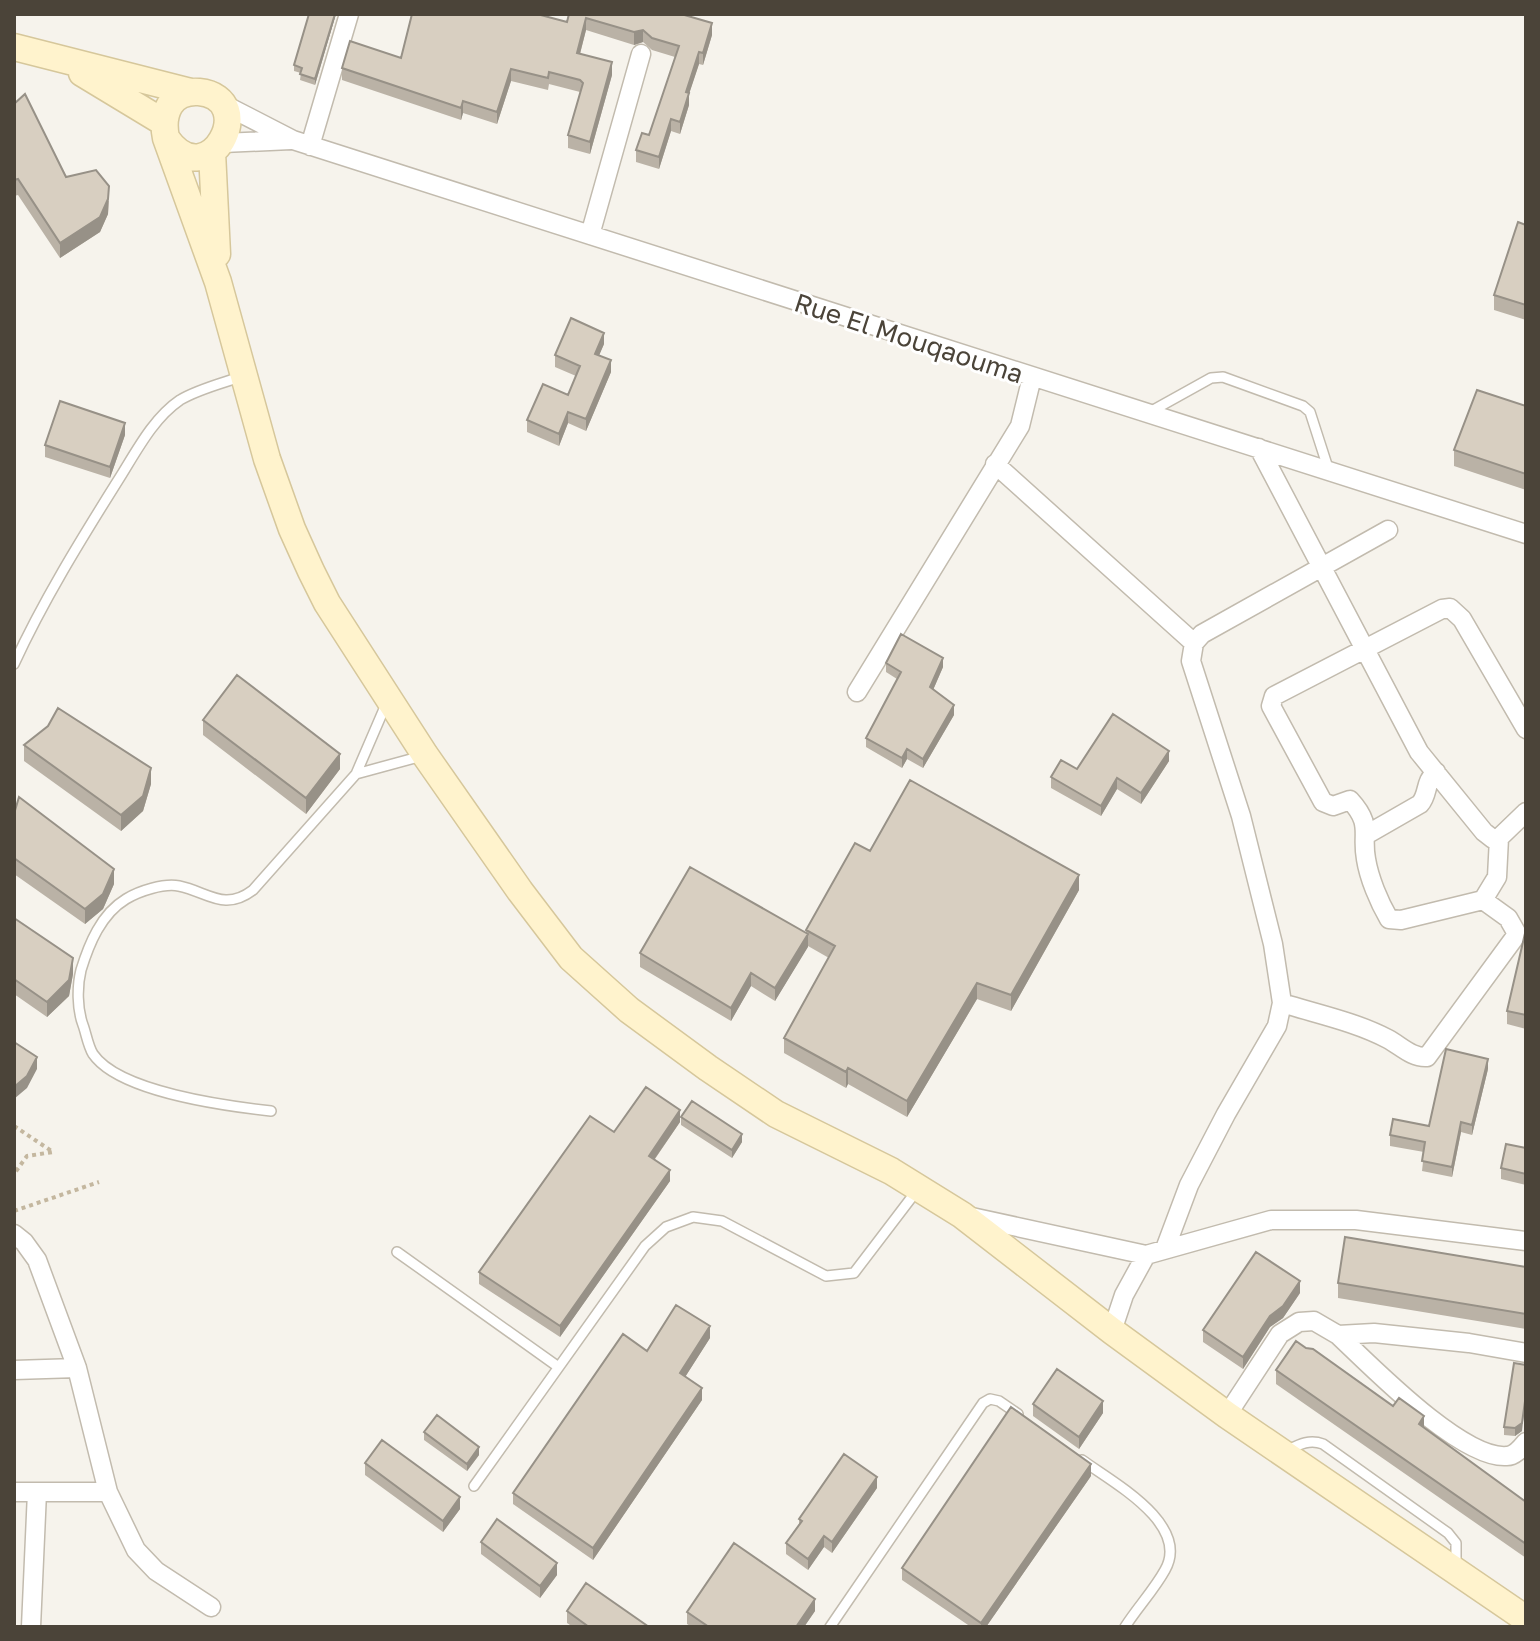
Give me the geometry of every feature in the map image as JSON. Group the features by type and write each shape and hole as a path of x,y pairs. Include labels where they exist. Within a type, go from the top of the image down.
{"main road":[{"path":"14,47 191,92 207,93 221,103 227,115 228,129 218,148 218,282"},
{"path":"62,61 164,130 181,153 191,156 218,148"},
{"path":"191,92 171,102 164,130 218,282 267,459 292,529 327,603 425,755 571,958 629,1010 776,1114 919,1187 962,1215 1227,1415 1526,1619"}],"street":[{"path":"302,143 349,14"},
{"path":"590,235 641,54"},
{"name":"Rue El Mouqaouma","path":"221,103 302,143 1526,534"},
{"name":"Rue El Mouqaouma","path":"218,148 302,143"},
{"path":"857,692 1020,426 1032,377"},
{"path":"1259,448 1419,752 1493,839 1499,838 1526,812"},
{"path":"995,464 1194,643"},
{"path":"1112,1331 1124,1295 1155,1252 1226,1114 1277,1026 1282,1003 1273,944 1241,816 1191,661 1194,643 1202,634 1388,530"},
{"path":"1499,838 1497,877 1483,900 1401,920 1389,919 1366,862 1366,827 1350,800 1333,806 1323,802 1271,706 1274,696 1280,691 1365,651 1442,609 1450,608 1462,619 1526,729"},
{"path":"1366,835 1420,804 1425,799 1426,785 1436,772"},
{"path":"1282,1003 1359,1027 1419,1058 1427,1057 1515,937 1515,927 1508,918 1483,900"},
{"path":"962,1215 1155,1252 1271,1220 1356,1220 1526,1241"},
{"path":"14,1234 37,1260 77,1368 108,1492 136,1550 145,1562 211,1607"},
{"path":"1227,1415 1280,1334 1299,1322 1314,1321 1338,1335 1392,1386 1465,1442 1507,1457 1519,1451 1526,1442"},
{"path":"1338,1335 1374,1333 1469,1343 1526,1353"},
{"path":"14,1370 77,1368"},
{"path":"14,1475 14,1492 108,1492"},
{"path":"31,1627 37,1492"}],"lane":[{"path":"14,664 58,579 143,441 165,413 182,399 245,375"},
{"path":"1147,413 1211,378 1223,377 1303,406 1310,412 1329,471"},
{"path":"271,1111 212,1104 145,1087 106,1066 92,1053 79,1016 79,978 89,943 111,911 126,899 150,889 176,885 224,901 241,899 253,890 356,774 389,698"},
{"path":"356,774 425,755"},
{"path":"474,1486 645,1246 666,1227 693,1217 722,1221 826,1276 854,1273 919,1187"},
{"path":"397,1252 557,1366"},
{"path":"830,1627 983,1403 990,1399 999,1401 1023,1418"},
{"path":"1074,1454 1150,1509 1168,1538 1171,1549 1166,1568 1125,1627"}],"path":[{"path":"14,1126 53,1152 27,1156 14,1174"},
{"path":"14,1211 99,1182"}],"building":[{"path":"309,14 335,14 315,79 300,74 302,68 294,65"},
{"path":"412,14 537,14 567,22 569,14 681,14 712,23 686,92 689,93 680,122 671,119 659,157 636,150 642,133 649,135 679,46 652,38 643,30 634,32 586,18 577,53 612,62 590,142 568,135 583,83 580,80 549,72 548,78 511,69 497,112 463,101 461,108 342,68 350,41 401,58"},
{"path":"25,94 66,177 96,170 109,186 108,199 100,217 60,243 18,179 14,180 14,104"},
{"path":"1518,222 1526,225 1526,305 1494,295"},
{"path":"571,318 604,333 595,354 611,360 586,419 568,412 559,434 527,420 543,384 568,395 580,366 555,355"},
{"path":"1477,390 1526,406 1526,474 1454,450"},
{"path":"60,401 125,423 110,467 45,445"},
{"path":"901,634 943,658 930,687 954,705 923,759 907,749 902,758 866,738 901,672 886,663"},
{"path":"237,675 340,754 306,798 203,720"},
{"path":"58,708 151,768 143,796 121,815 24,745 48,726"},
{"path":"1113,714 1169,751 1141,793 1117,778 1101,806 1051,777 1061,760 1077,769"},
{"path":"910,780 1079,875 1011,995 977,983 907,1101 848,1068 846,1072 784,1038 835,946 806,930 855,843 870,851"},
{"path":"19,797 114,869 103,894 85,909 14,858 14,814"},
{"path":"690,867 808,934 775,988 751,973 731,1008 640,953"},
{"path":"14,918 73,958 69,980 47,1002 14,979"},
{"path":"1526,929 1526,1015 1507,1011"},
{"path":"14,1042 37,1057 27,1076 14,1087"},
{"path":"1446,1049 1488,1059 1472,1125 1461,1122 1452,1167 1422,1161 1425,1142 1390,1135 1393,1119 1429,1126"},
{"path":"646,1087 680,1110 649,1156 670,1170 560,1326 479,1272 590,1116 614,1132"},
{"path":"692,1101 742,1134 732,1150 681,1117"},
{"path":"1506,1144 1526,1148 1526,1174 1501,1168"},
{"path":"1345,1237 1526,1267 1526,1314 1338,1283"},
{"path":"1256,1252 1300,1281 1283,1306 1270,1316 1243,1357 1203,1330"},
{"path":"676,1305 710,1326 680,1373 702,1388 593,1548 513,1493 623,1334 647,1351"},
{"path":"1296,1341 1313,1349 1393,1406 1399,1398 1424,1416 1419,1424 1526,1502 1526,1544 1276,1370"},
{"path":"1514,1363 1526,1365 1522,1423 1515,1428 1504,1427"},
{"path":"1057,1369 1103,1401 1079,1437 1033,1404"},
{"path":"1011,1407 1091,1464 981,1623 902,1568"},
{"path":"437,1415 479,1447 467,1464 424,1432"},
{"path":"382,1440 460,1497 443,1521 365,1463"},
{"path":"844,1454 877,1477 832,1542 824,1536 808,1559 786,1543"},
{"path":"497,1519 557,1563 540,1586 481,1542"},
{"path":"734,1543 815,1599 796,1627 709,1627 687,1612"},
{"path":"586,1583 649,1627 589,1627 567,1611"}]}
